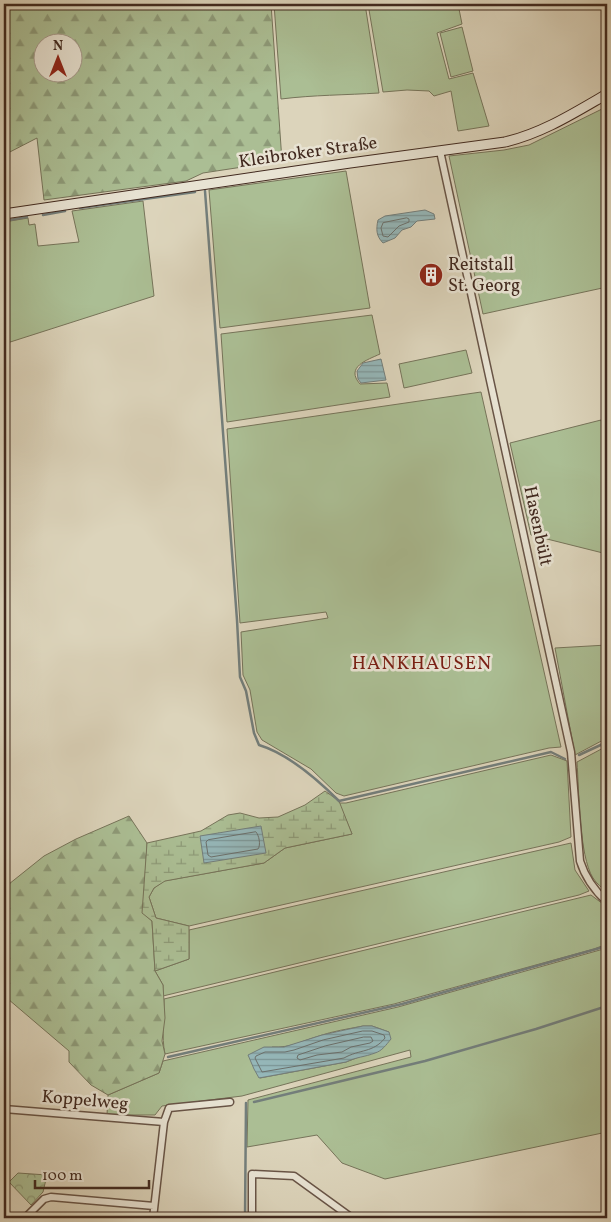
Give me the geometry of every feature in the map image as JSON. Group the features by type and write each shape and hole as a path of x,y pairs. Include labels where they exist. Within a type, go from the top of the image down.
{"street":[{"name":"Kleibroker Straße","path":"4,214 505,142 524,138 545,129 607,94"},
{"name":"Hasenbült","path":"440,150 571,752 580,861 583,871 592,886 607,902"},
{"path":"153,1218 164,1122 169,1108 230,1102"},
{"name":"Koppelweg","path":"4,1109 164,1122"},
{"path":"252,1218 252,1174 294,1176 352,1218"},
{"path":"25,1218 44,1199 51,1197 154,1206"}],"green space":[{"path":"4,4 271,4 282,161 203,173 186,181 44,200 37,138 4,155"},
{"path":"274,4 365,4 379,93 281,99"},
{"path":"368,4 458,4 462,24 437,33 449,79 473,73 489,126 458,131 451,91 434,96 429,91 383,92"},
{"path":"462,27 473,71 451,77 440,33"},
{"path":"604,108 607,121 607,287 483,314 449,156 504,150 529,145"},
{"path":"346,171 370,308 220,328 209,190"},
{"path":"143,201 154,296 4,344 4,222 28,218 29,225 35,224 38,246 79,242 72,211"},
{"path":"372,315 380,354 364,362 356,369 356,378 360,384 387,383 390,397 227,422 221,334"},
{"path":"466,350 472,373 404,388 399,364"},
{"path":"481,392 561,747 549,748 344,796 336,793 311,769 262,740 257,732 250,690 243,675 241,632 328,618 326,612 240,623 227,429"},
{"path":"601,420 607,442 607,554 531,535 510,443"},
{"path":"607,645 607,738 575,755 555,648"},
{"path":"607,746 607,892 593,878 585,855 580,822 577,762"},
{"path":"551,755 567,761 571,837 559,842 189,926 156,918 149,897 154,888 164,881 264,863 285,848 352,834 339,803 346,803"},
{"path":"325,791 339,801 352,834 285,848 264,863 165,881 154,888 149,897 156,918 189,926 189,959 155,971 152,921 142,913 147,843 201,831 228,815 240,813 259,818 278,817 305,805"},
{"path":"129,816 147,843 143,913 152,921 155,971 163,985 165,1018 162,1041 165,1054 159,1073 108,1095 91,1085 69,1062 69,1051 8,999 4,1003 4,888 44,856 76,839"},
{"path":"571,843 575,870 589,891 579,895 163,996 163,985 155,971 189,959 189,930"},
{"path":"591,895 607,907 607,944 594,949 394,1004 165,1054 163,1040 164,999"},
{"path":"607,948 607,1132 385,1179 342,1163 317,1135 247,1147 248,1100 411,1057 410,1050 242,1096 162,1106 155,1115 107,1115 108,1095 159,1073 163,1061 398,1007","holes":["372,1026 389,1032 359,1057 346,1062 260,1078 272,1047 291,1045 341,1030"]},
{"path":"18,1173 47,1175 43,1192 31,1205 9,1182"}],"water":[{"path":"425,210 434,214 435,219 417,221 411,227 402,230 395,238 383,243 379,238 378,220 385,216"},
{"path":"381,359 386,380 361,383 358,379 357,371 363,363"},
{"path":"261,826 266,853 204,863 200,836"},
{"path":"363,1026 372,1026 389,1032 391,1039 377,1052 346,1062 259,1078 248,1055 264,1047 284,1047 322,1035"}],"waterway":[{"path":"205,191 240,677 246,691 254,733 259,745 292,761 312,776 339,801 551,752 565,759"},
{"path":"80,208 195,192"},
{"path":"43,215 65,211"},
{"path":"4,221 27,217"},
{"path":"579,755 607,742"},
{"path":"168,1057 402,1004 607,946"},
{"path":"254,1102 425,1061 607,1006"},
{"path":"245,1218 246,1103"}],"place":[{"name":"Reitstall St. Georg","path":"431,275"}],"district":[{"name":"HANKHAUSEN","path":"422,664"}]}
